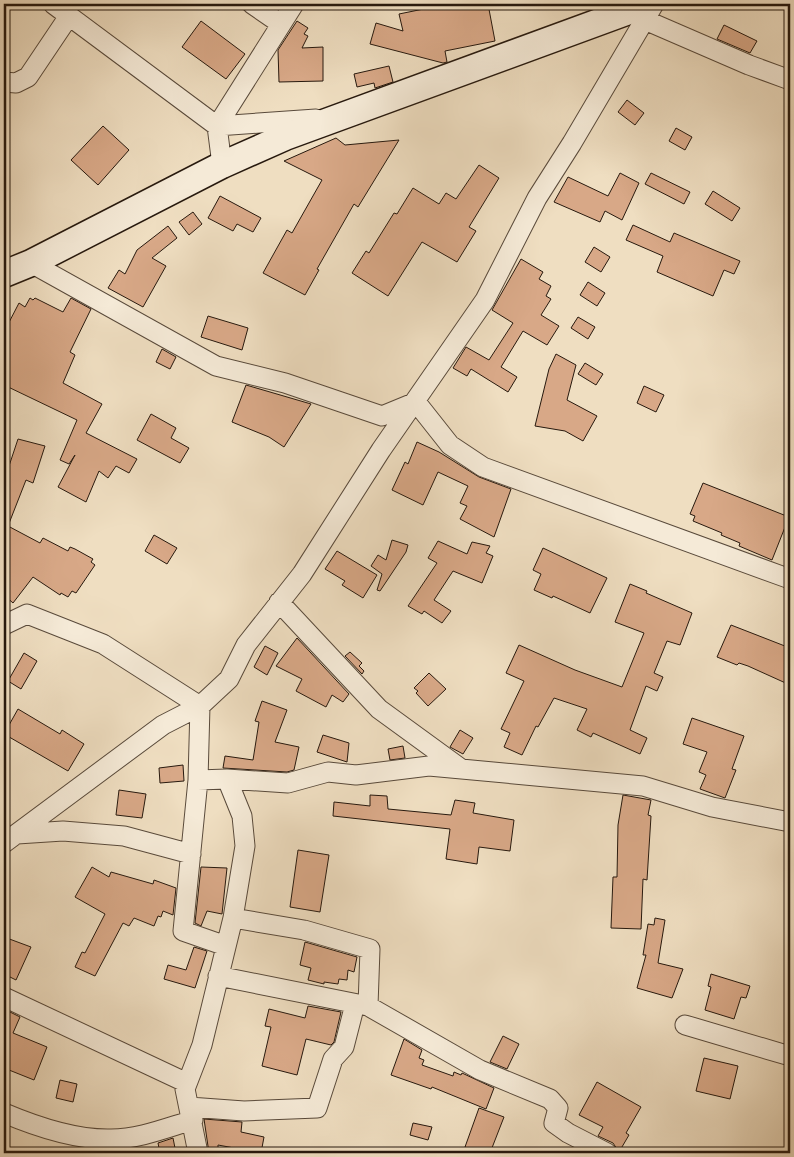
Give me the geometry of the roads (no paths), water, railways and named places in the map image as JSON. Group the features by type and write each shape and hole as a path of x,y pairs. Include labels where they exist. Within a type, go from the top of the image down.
{"street":[{"path":"53,4 217,126 338,117"},
{"path":"252,4 281,24"},
{"path":"222,164 217,126 294,4"},
{"path":"10,839 163,725 200,706 229,679 246,645 302,574 382,450 485,300 537,198 647,12 654,4"},
{"path":"4,274 31,263 222,164 284,137 647,12 749,65 790,80"},
{"path":"4,82 16,83 28,78 69,16"},
{"path":"31,263 216,366 285,383 382,416 416,402"},
{"path":"416,402 450,445 482,467 560,493 790,579"},
{"path":"279,602 380,709 460,769"},
{"path":"4,625 27,614 103,644 200,706"},
{"path":"200,706 198,780 183,931 226,946"},
{"path":"198,780 227,779 288,783 328,772 356,775 429,766 643,786 712,808 790,822"},
{"path":"198,1153 185,1089 202,1045 233,918 245,846 242,816 227,779"},
{"path":"10,839 63,831 124,836 190,854"},
{"path":"4,1114 36,1126 111,1139 147,1134 191,1113 317,1108 333,1059 344,1047 362,1005 370,949 304,930 233,918"},
{"path":"218,976 362,1005 480,1070 550,1100 558,1108 554,1123 599,1152"},
{"path":"4,997 187,1083"},
{"path":"685,1025 790,1056"}]}
